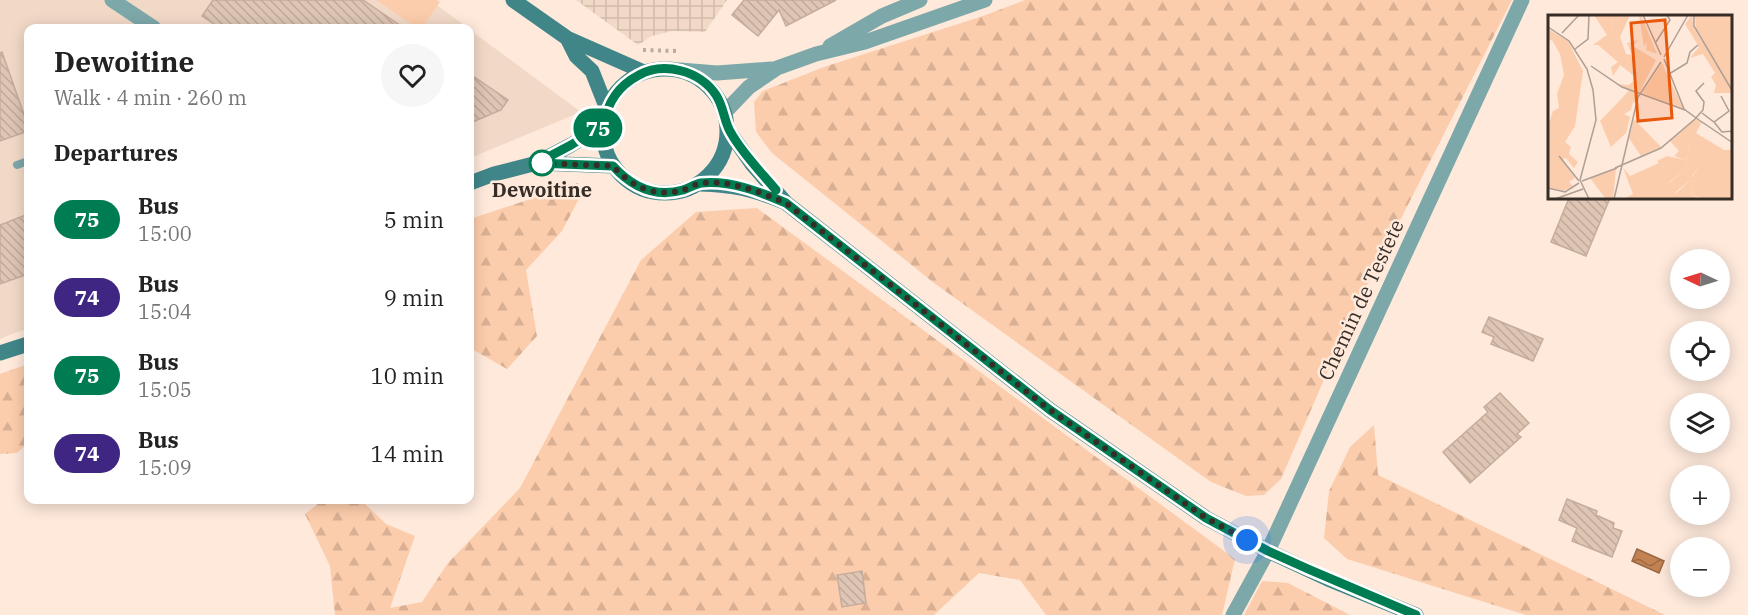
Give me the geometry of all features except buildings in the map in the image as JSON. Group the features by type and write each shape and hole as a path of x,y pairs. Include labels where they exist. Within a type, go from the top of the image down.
{"main road":[{"path":"513,0 567,38 644,72"},
{"path":"567,38 576,57 592,71 607,109"},
{"path":"728,130 721,157 712,171 700,183 685,190 669,193 653,192 638,187 624,178 613,166 605,146 603,125 607,109 615,93 628,80 644,72 659,67 680,70 699,79 715,94 724,113 728,130 752,164 786,203 1050,410 1206,518 1328,579 1416,615"},
{"path":"474,182 537,163 603,125"},
{"path":"537,163 613,166"},
{"path":"700,183 739,186 786,203"},
{"path":"0,353 24,345"}],"street":[{"path":"112,0 148,24"},
{"path":"680,70 736,73 777,68 816,54 865,42 966,3 985,0"},
{"name":"Chemin de Testete","path":"1233,615 1268,551 1522,0"},
{"path":"816,54 860,27 913,2"},
{"path":"724,113 749,87 777,68"}],"lane":[{"path":"17,165 24,162"}],"path":[{"path":"637,50 685,51"},
{"path":"487,196 580,184 584,179"}],"shaded area":[{"path":"0,0 430,0 463,24 24,24 24,330 0,339"},
{"path":"576,0 727,0 705,32 672,31 652,36 638,45"},
{"path":"474,33 581,112 474,156"}],"green space":[{"path":"376,0 437,0 440,2 425,24 411,24"},
{"path":"1025,0 1512,0 1352,315 1281,479 1264,495 1246,496 1211,482 934,283 772,153 756,132 754,102 763,91 824,67 983,16"},
{"path":"583,191 562,231 526,270 537,336 507,369 474,350 474,218 552,192"},
{"path":"757,208 1235,559 1222,615 1046,615 1020,580 979,573 934,615 335,615 330,566 305,514 318,504 365,504 386,524 415,536 390,608 422,602 448,563 520,488 641,260 696,212"},
{"path":"24,365 24,447 17,453 0,454 0,374"},
{"path":"1374,425 1378,475 1665,615 1526,615 1347,559 1324,538 1329,491 1350,447"},
{"path":"1262,581 1288,583 1350,615 1244,615"}],"water":[{"path":"1637,549 1664,561 1659,573 1632,561"}],"bus line":[{"name":"75","path":"776,190 752,164 728,130 724,113 715,94 699,79 680,70 659,67 628,80 615,93 607,109 603,125 537,163 613,166 624,178 638,187 653,192 669,193 685,190 700,183 722,184 756,191 786,203 1050,410 1206,518 1328,579 1416,615"}],"place":[{"name":"Dewoitine","path":"542,163"}],"route":[{"path":"542,163 537,163 613,166 624,178 638,187 653,192 669,193 685,190 700,183 722,184 756,191 786,203 1050,410 1206,518 1247,540"}]}
